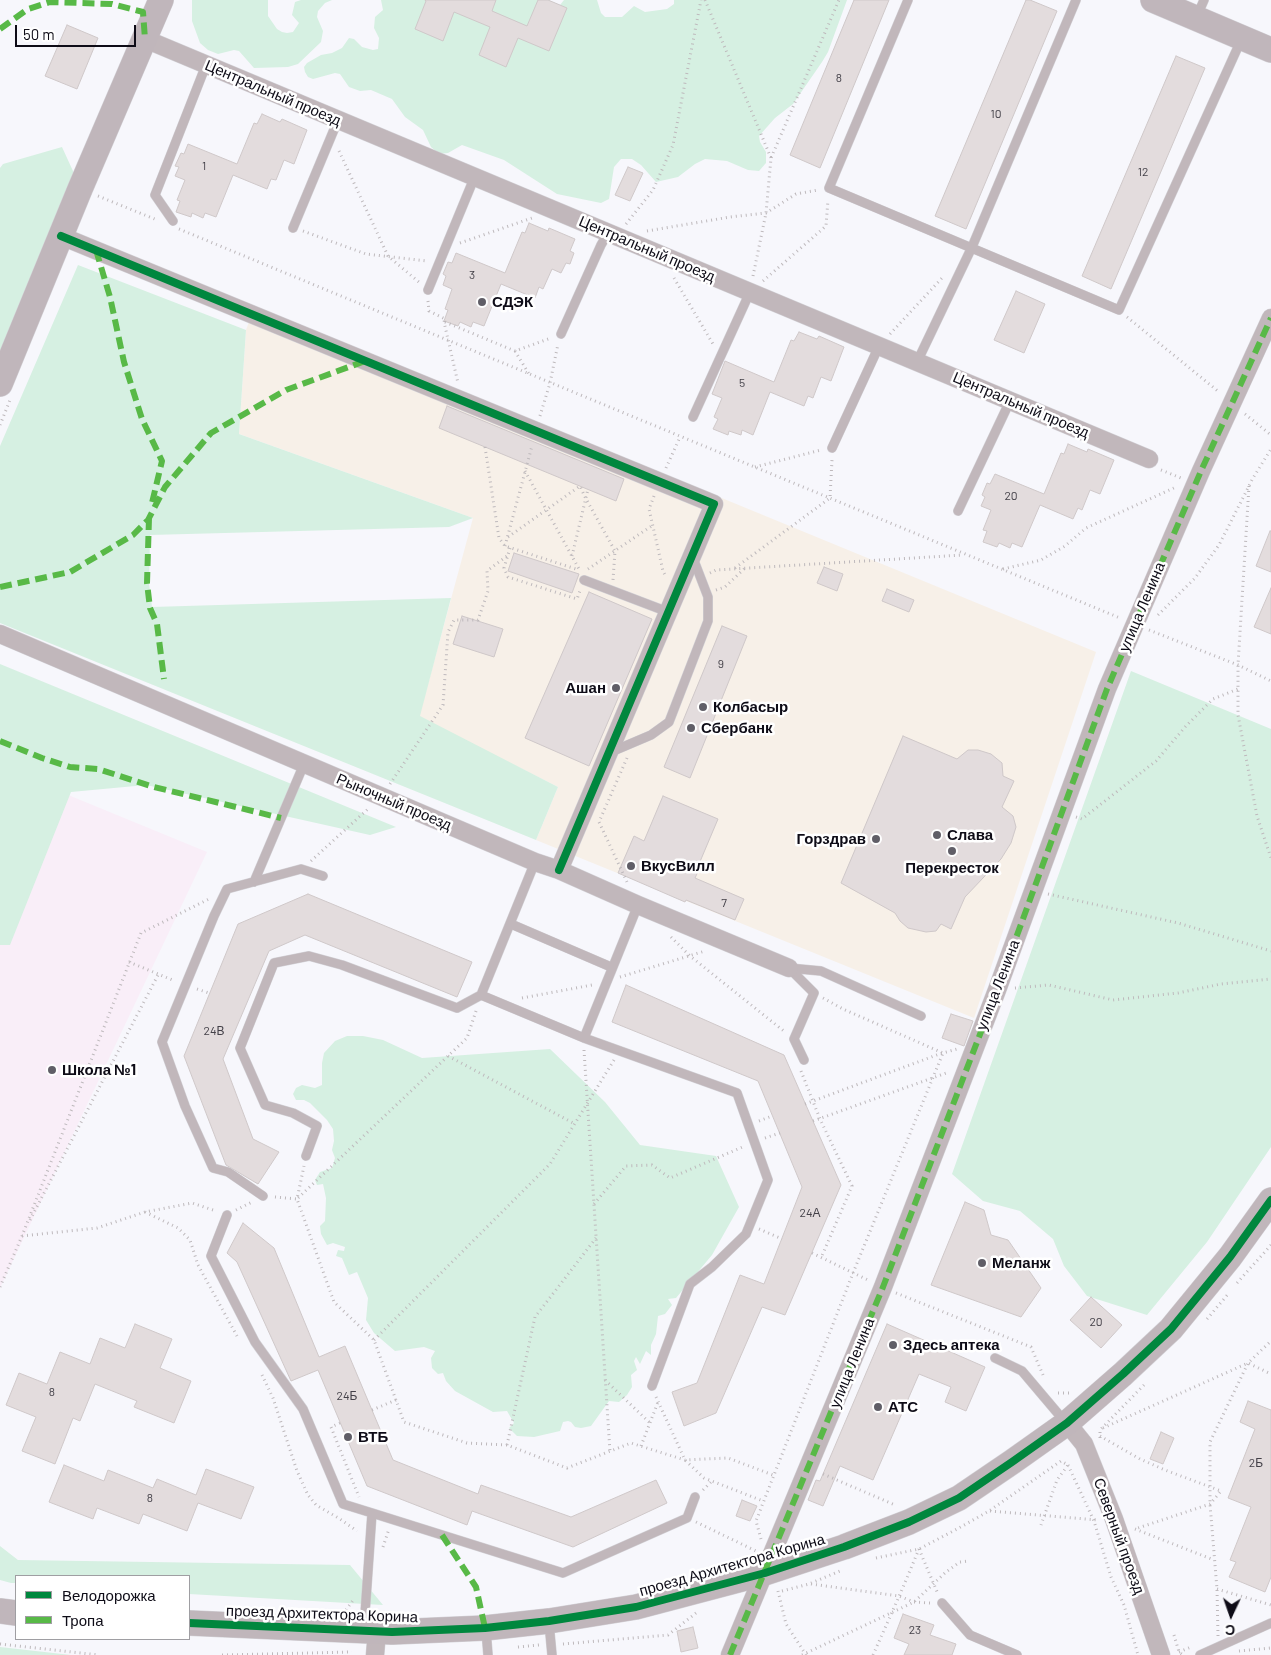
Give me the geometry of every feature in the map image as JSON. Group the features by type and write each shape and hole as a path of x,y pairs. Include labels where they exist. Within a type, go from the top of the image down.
{"street":[{"path":"0,384 80,188 161,0"},
{"path":"1154,0 1200,9 1242,38 1271,50"},
{"name":"Центральный проезд","path":"145,39 1150,459"},
{"path":"61,236 714,504 558,870"},
{"name":"улица Ленина","path":"730,1655 769,1572 809,1467 883,1288 976,1044 1107,689 1140,626 1232,402 1271,318"},
{"name":"Рыночный проезд","path":"0,634 788,968"},
{"name":"проезд Архитектора Корина","path":"190,1623 361,1640 392,1632 485,1628 549,1621 636,1607 769,1572 844,1547 909,1522 951,1502 1012,1462 1066,1423 1123,1374 1171,1330 1230,1257 1271,1200"},
{"name":"Северный проезд","path":"1066,1423 1084,1444 1114,1519 1161,1655"},
{"path":"0,1611 15,1613"}],"lane":[{"path":"908,0 829,188 1119,310 1242,38"},
{"path":"917,362 972,247 1076,0"},
{"path":"172,224 155,194 206,65"},
{"path":"293,228 338,120"},
{"path":"428,290 475,176"},
{"path":"560,334 601,245 612,234"},
{"path":"693,416 750,292"},
{"path":"832,448 870,361 879,346"},
{"path":"958,511 1010,401"},
{"path":"608,753 651,735 668,722 708,621 708,597 692,556"},
{"path":"584,580 668,612"},
{"path":"254,882 304,764"},
{"path":"306,1156 317,1126 293,1113 265,1105 240,1048 274,963 309,956 342,966 457,1008 481,995 535,862"},
{"path":"263,1196 228,1172 213,1168 185,1106 162,1042 214,916 227,890 301,869 323,876"},
{"path":"584,1038 638,905"},
{"path":"511,924 611,968"},
{"path":"788,968 814,993 794,1039 802,1064"},
{"path":"788,968 821,971 921,1016"},
{"path":"481,995 584,1038 737,1093 768,1180 746,1234 712,1267 690,1284 652,1386"},
{"path":"227,1215 211,1256 255,1342 303,1409 343,1504 563,1574 687,1518 695,1497"},
{"path":"995,1358 1022,1372 1066,1423"},
{"path":"361,1640 372,1513"},
{"path":"942,1603 970,1635 1017,1655"},
{"path":"549,1621 552,1655"},
{"path":"1200,1655 1271,1623"},
{"path":"485,1628 488,1655"}],"path":[{"path":"612,234 653,190 673,145 701,0"},
{"path":"705,0 771,158"},
{"path":"750,292 766,213 771,158 839,0"},
{"path":"329,143 337,147 388,256 428,290 429,311 445,318 444,322 462,400"},
{"path":"80,188 163,223"},
{"path":"612,234 766,213 796,194 829,188 826,226 750,292"},
{"path":"293,228 366,254 439,263 457,244 554,210"},
{"path":"172,224 680,437 1271,680"},
{"path":"671,274 721,357"},
{"path":"879,346 945,275"},
{"path":"1119,310 1271,435"},
{"path":"444,322 515,351 529,374"},
{"path":"515,351 560,334"},
{"path":"676,593 663,571 649,509 680,437"},
{"path":"485,447 499,538 505,546 579,570"},
{"path":"755,467 832,448 830,498"},
{"path":"1140,626 1195,578 1219,545 1249,486 1271,449"},
{"path":"525,471 581,574 653,525"},
{"path":"1002,570 1041,560 1065,546 1086,528 1180,485"},
{"path":"507,537 580,486 615,551 612,590"},
{"path":"1249,486 1238,665 1238,715 1257,816 1271,858"},
{"path":"572,557 588,489"},
{"path":"734,568 830,498"},
{"path":"510,548 504,568 508,577 577,599 584,580"},
{"path":"701,578 716,570 734,568 966,554"},
{"path":"301,869 382,797 443,705 448,632 454,620 478,620 488,592 487,571 508,556"},
{"path":"1061,813 1082,819 1156,761 1186,726 1213,700 1238,689"},
{"path":"0,1287 22,1236 141,933 227,890"},
{"path":"1033,890 1178,923 1271,951"},
{"path":"670,937 690,956 785,1032 788,1041"},
{"path":"129,962 158,975 209,993"},
{"path":"22,1236 158,975"},
{"path":"1024,986 1049,985 1113,1000 1178,993 1221,984 1271,979"},
{"path":"814,993 843,1009 943,1053"},
{"path":"481,995 467,1038 297,1199 334,1302 374,1340 404,1422 467,1443 507,1445 567,1468 631,1443 684,1460 728,1458 773,1475"},
{"path":"584,1038 610,1452"},
{"path":"805,1104 943,1053 976,1044"},
{"path":"374,1340 550,1164 619,1051"},
{"path":"943,1053 853,1273 756,1521 769,1572 786,1624 804,1655 914,1602 960,1562 969,1560"},
{"path":"448,1056 575,1124"},
{"path":"802,1064 820,1119 852,1186 821,1258"},
{"path":"813,1121 968,1065"},
{"path":"594,1204 626,1166 652,1165 670,1178 755,1142"},
{"path":"22,1236 97,1228 144,1212 192,1202 227,1215"},
{"path":"144,1212 178,1228 190,1240 198,1265 232,1330 242,1343"},
{"path":"749,1225 782,1239"},
{"path":"507,1445 535,1317 596,1237"},
{"path":"812,1253 883,1288 1031,1347 1045,1381"},
{"path":"1100,1430 1248,1363 1271,1341"},
{"path":"1248,1363 1271,1374"},
{"path":"1218,1636 1217,1589 1209,1486 1210,1442 1248,1363"},
{"path":"260,1371 273,1398 291,1455 308,1495 316,1505 357,1530 358,1537"},
{"path":"605,1380 650,1423"},
{"path":"652,1386 684,1460 704,1478 763,1501"},
{"path":"1052,1388 1059,1394 1076,1393"},
{"path":"372,1410 396,1400"},
{"path":"641,1446 658,1401"},
{"path":"340,1423 331,1427 359,1496 368,1500"},
{"path":"1100,1436 1140,1459 1221,1491 1210,1504 1135,1529"},
{"path":"1061,1461 1068,1464 1094,1520 1111,1577 1124,1605 1138,1655"},
{"path":"1040,1525 1057,1480 1068,1464"},
{"path":"809,1467 895,1505"},
{"path":"687,1518 769,1572"},
{"path":"379,1554 386,1540 392,1519"},
{"path":"810,1584 900,1596 914,1602 942,1603 919,1548 900,1596 893,1612 872,1655"},
{"path":"1217,1589 1271,1605"},
{"path":"358,1592 344,1612 361,1640"},
{"path":"0,1644 99,1655"},
{"path":"1230,1652 1271,1648"},
{"path":"50,1649 50,1655"}],"shaded area":[{"path":"255,306 1096,652 974,1018 536,840 558,787 419,717 473,518 239,434 246,330"},
{"name":"Школа №1","path":"0,767 207,852 0,1288"}],"green space":[{"path":"192,0 268,0 268,16 277,29 287,33 293,32 299,23 292,15 295,2 301,0 332,0 325,3 318,11 317,17 323,31 321,42 298,64 288,67 254,68 239,51 234,50 218,54 208,50 200,43 192,21"},
{"path":"381,0 548,0 560,5 564,0 597,0 601,13 605,17 622,17 634,6 645,12 667,9 674,4 674,0 847,0 828,52 822,62 793,104 775,118 759,136 766,152 766,163 759,171 748,170 727,161 705,159 678,177 656,182 641,165 632,159 621,159 614,167 609,199 601,203 557,194 504,160 462,145 448,153 439,154 431,147 423,130 405,117 392,99 371,90 360,91 349,87 340,74 335,73 313,79 308,77 304,67 307,63 321,55 332,53 342,48 349,38 354,39 362,47 373,50 378,49 379,38 374,28 375,17 383,10"},
{"path":"62,147 78,182 0,370 0,168 3,164"},
{"path":"78,265 246,330 239,434 473,518 449,527 150,535 149,584 152,607 451,598 420,716 558,787 536,840 0,623 0,446"},
{"path":"0,664 396,827 370,835 146,785 71,792 10,945 0,945"},
{"path":"1131,671 1271,729 1271,1147 1207,1242 1147,1315 1087,1296 1064,1266 1053,1239 1020,1211 983,1201 952,1174"},
{"path":"347,1036 363,1036 383,1040 422,1058 550,1049 605,1102 640,1145 716,1156 739,1207 712,1255 676,1298 668,1299 672,1305 665,1314 658,1316 656,1334 651,1345 651,1355 646,1351 640,1364 636,1357 634,1361 637,1370 631,1375 632,1387 627,1395 619,1402 609,1401 591,1426 575,1427 568,1421 563,1422 560,1431 534,1437 517,1436 509,1428 514,1423 507,1411 493,1412 455,1391 446,1381 443,1373 438,1374 432,1368 431,1358 435,1351 424,1347 395,1351 374,1333 366,1320 368,1298 357,1272 349,1275 342,1258 336,1256 338,1250 344,1251 345,1247 333,1243 327,1245 321,1234 320,1226 325,1221 326,1198 323,1184 317,1185 315,1180 320,1172 332,1168 335,1158 332,1150 334,1141 333,1129 310,1103 304,1100 296,1100 293,1094 296,1088 302,1085 315,1088 322,1085 324,1053 335,1041"},
{"path":"0,1546 18,1560 350,1565 383,1605 190,1594 190,1575 15,1575 15,1583 0,1580"},
{"path":"0,1647 71,1655 0,1655"}],"building":[{"path":"425,0 496,0 492,11 527,26 538,0 548,0 567,8 549,51 518,38 506,67 479,55 490,27 454,12 443,41 415,29"},
{"path":"854,0 889,0 820,168 790,155"},
{"path":"1026,0 1057,11 966,229 935,216"},
{"path":"67,25 98,38 77,89 45,76"},
{"path":"1176,56 1205,68 1111,289 1082,276"},
{"path":"262,114 280,122 282,119 307,130 294,164 284,160 276,180 271,179 267,189 233,175 216,217 205,213 203,218 192,213 191,217 176,212 180,201 177,200 185,180 175,176 179,167 175,166 181,153 184,154 188,144 237,164 254,123 257,124"},
{"path":"628,167 643,173 630,201 615,195"},
{"path":"529,223 548,231 549,228 575,239 570,251 574,253 570,264 566,263 561,273 552,269 543,289 539,287 535,298 501,284 484,326 473,322 471,327 460,322 458,326 444,321 448,310 445,309 452,289 443,285 446,276 443,274 448,262 452,263 456,253 505,273 522,232 525,233"},
{"path":"1016,291 1045,304 1024,353 994,340"},
{"path":"799,332 817,339 819,336 844,347 831,381 821,377 813,398 808,396 804,406 770,392 753,435 742,430 741,435 729,431 728,435 713,429 718,419 714,417 722,398 712,394 725,361 774,382 791,340 794,341"},
{"path":"447,406 624,479 616,501 439,428"},
{"path":"1068,444 1087,452 1088,449 1114,460 1100,494 1090,490 1082,510 1078,508 1073,519 1040,505 1022,547 1012,543 1010,548 999,543 997,547 983,542 987,531 983,530 991,510 981,506 985,497 982,495 987,483 990,484 995,474 1044,494 1061,453 1064,454"},
{"path":"1271,531 1271,572 1256,566"},
{"path":"514,553 579,574 572,593 508,571"},
{"path":"824,567 843,574 837,591 817,583"},
{"path":"1271,588 1271,634 1254,627"},
{"path":"887,589 914,600 909,612 882,601"},
{"path":"589,592 652,619 589,766 525,738"},
{"path":"462,616 503,629 494,657 453,644"},
{"path":"722,626 747,636 690,778 664,767"},
{"name":"Слава","path":"903,736 957,759 968,750 978,750 991,754 1002,763 1003,776 1014,781 1002,807 1013,816 1016,827 1011,843 1001,859 965,897 951,929 941,924 936,931 926,932 908,928 895,913 841,883"},
{"path":"663,796 718,819 695,878 744,899 735,920 686,900 685,902 618,873 634,836 644,841"},
{"path":"308,894 472,962 457,997 305,935 269,951 223,1059 253,1139 279,1152 258,1184 226,1165 184,1056 238,924"},
{"path":"626,985 784,1055 841,1185 785,1315 762,1307 716,1413 684,1426 672,1392 697,1383 740,1275 764,1284 802,1187 758,1081 612,1022"},
{"path":"951,1014 973,1021 964,1046 942,1038"},
{"name":"Меланж","path":"965,1202 984,1210 991,1235 1008,1240 1041,1288 1021,1317 931,1285"},
{"path":"243,1223 274,1248 319,1357 345,1346 393,1460 478,1494 481,1485 571,1517 656,1480 667,1503 573,1547 472,1511 467,1525 367,1486 318,1370 291,1381 237,1262 227,1253"},
{"path":"1091,1297 1122,1325 1101,1348 1070,1320"},
{"path":"135,1324 172,1339 160,1368 191,1381 174,1423 134,1407 137,1401 95,1384 80,1421 73,1418 55,1464 22,1451 36,1417 6,1405 19,1373 47,1384 60,1352 90,1364 100,1338 125,1348"},
{"name":"АТС","path":"887,1324 985,1367 966,1411 945,1402 951,1387 919,1374 873,1480 840,1466 823,1506 808,1500 816,1480 820,1481"},
{"path":"1248,1401 1271,1410 1271,1577 1265,1592 1229,1577 1236,1562 1230,1560 1251,1507 1228,1498 1255,1429 1240,1422"},
{"path":"1161,1432 1174,1438 1163,1464 1150,1459"},
{"path":"64,1465 104,1481 108,1470 153,1488 157,1479 196,1495 206,1469 254,1487 241,1519 198,1503 187,1531 143,1514 139,1524 97,1508 93,1519 49,1502"},
{"path":"742,1500 757,1506 750,1521 736,1516"},
{"path":"903,1614 934,1625 930,1635 956,1644 952,1655 904,1655 909,1644 894,1638"},
{"path":"693,1627 698,1648 681,1652 677,1631"}],"marked path":[{"path":"0,29 28,9 50,2 112,4 143,12 145,39"},
{"path":"96,250 110,297 124,362 142,419 162,461 152,503"},
{"path":"730,1655 883,1287 997,990 1107,689 1201,471 1271,318"},
{"path":"0,587 70,572 133,535 148,520 165,487 211,433 286,390 365,361"},
{"path":"149,518 147,583 150,608 157,624 164,679"},
{"path":"0,741 70,767 98,769 154,787 281,818"},
{"path":"442,1535 476,1587 485,1628"}],"cycle path":[{"path":"61,236 714,504 559,870"},
{"path":"190,1623 392,1632 485,1628 549,1621 636,1607 765,1573 844,1547 909,1522 959,1498 1012,1462 1067,1423 1123,1374 1171,1329 1230,1257 1271,1200"}],"place":[{"name":"СДЭК","path":"482,302"},
{"name":"Ашан","path":"616,688"},
{"name":"Колбасыр","path":"703,707"},
{"name":"Сбербанк","path":"691,728"},
{"name":"Слава","path":"937,835"},
{"name":"Горздрав","path":"876,839"},
{"name":"Перекресток","path":"952,851"},
{"name":"ВкусВилл","path":"631,866"},
{"name":"Школа №1","path":"52,1070"},
{"name":"Меланж","path":"982,1263"},
{"name":"Здесь аптека","path":"893,1345"},
{"name":"АТС","path":"878,1407"},
{"name":"ВТБ","path":"348,1437"}]}
